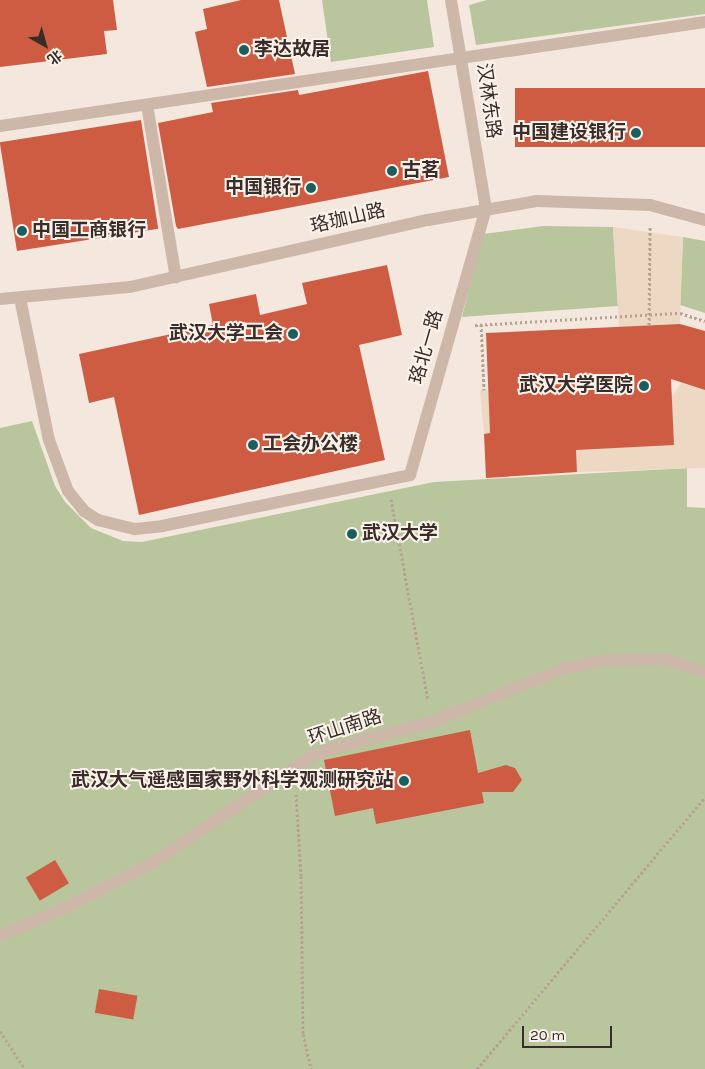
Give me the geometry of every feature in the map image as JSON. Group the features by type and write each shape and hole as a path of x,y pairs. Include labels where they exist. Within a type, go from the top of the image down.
{"street":[{"name":"汉林东路","path":"451,0 486,208"},
{"path":"0,126 705,22"},
{"path":"147,105 176,278"},
{"name":"珞珈山路","path":"0,299 74,295 176,278 486,208 537,201 650,205 705,220"},
{"name":"珞北一路","path":"387,479 410,474 486,208"},
{"path":"20,298 49,440 57,468 75,501 98,520 135,529 162,526 387,479"},
{"name":"环山南路","path":"0,936 67,907 150,864 312,756 337,747 432,722 565,668 610,660 665,659 705,672"}],"path":[{"path":"649,325 650,205"},
{"path":"453,326 649,313 680,313 705,320"},
{"path":"481,324 484,390"},
{"path":"387,479 432,722"},
{"path":"294,768 301,876 302,1025 311,1069"},
{"path":"477,1069 705,797"},
{"path":"0,1031 25,1069"}],"green space":[{"path":"322,0 427,0 434,47 331,62"},
{"path":"487,0 705,0 705,14 476,45 469,5"},
{"path":"543,226 613,227 618,306 462,317 483,234"},
{"path":"683,237 705,241 705,313 680,305"},
{"path":"32,421 55,486 65,502 91,528 123,541 142,542 434,482 687,468 687,507 705,508 705,1069 0,1069 0,428"}],"shaded area":[{"path":"613,227 683,237 680,324 619,327"},
{"path":"610,383 672,397 681,383 705,390 705,468 577,472 574,428 484,434 480,390"}],"building":[{"path":"0,0 113,0 117,30 104,31 107,54 0,67"},
{"name":"李达故居","path":"241,0 279,0 295,74 207,87 195,32 207,29 203,9"},
{"path":"428,71 449,177 178,229 176,226 158,123 213,112 211,103 298,90 299,95"},
{"path":"515,88 705,88 705,147 515,147"},
{"path":"141,120 158,229 17,251 0,142"},
{"path":"387,265 402,335 359,345 385,460 139,515 114,397 89,403 79,354 213,325 209,304 256,294 260,315 307,304 302,283"},
{"name":"武汉大学医院","path":"680,324 705,331 705,390 671,379 674,445 576,450 577,472 486,478 484,434 490,433 486,333"},
{"name":"武汉大气遥感国家野外科学观测研究站","path":"470,730 478,773 506,765 515,768 522,780 513,792 482,792 484,803 376,824 373,808 335,816 324,760"},
{"path":"55,860 69,883 40,901 26,878"},
{"path":"99,989 137,996 133,1019 95,1013"}],"place":[{"name":"李达故居","path":"244,50"},
{"name":"中国建设银行","path":"636,133"},
{"name":"古茗","path":"392,171"},
{"name":"中国银行","path":"311,188"},
{"name":"中国工商银行","path":"22,231"},
{"name":"武汉大学工会","path":"293,334"},
{"name":"武汉大学医院","path":"644,386"},
{"name":"工会办公楼","path":"253,445"},
{"name":"武汉大学","path":"352,534"},
{"name":"武汉大气遥感国家野外科学观测研究站","path":"404,781"}]}
